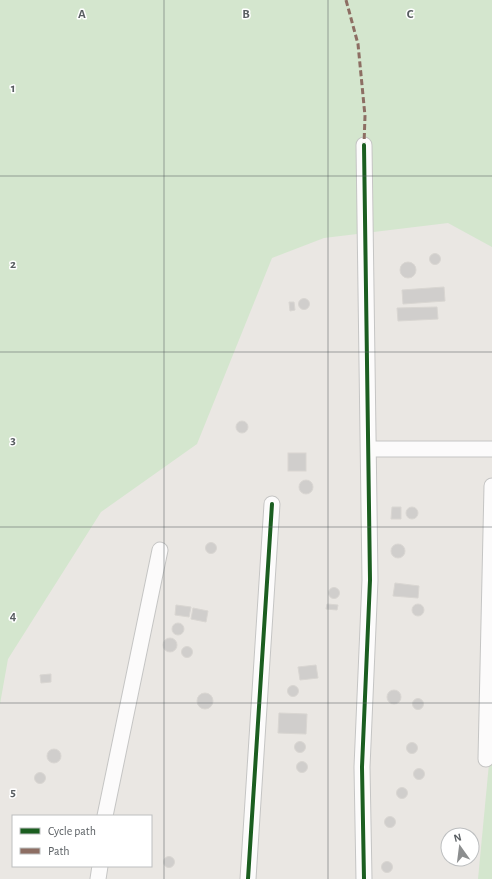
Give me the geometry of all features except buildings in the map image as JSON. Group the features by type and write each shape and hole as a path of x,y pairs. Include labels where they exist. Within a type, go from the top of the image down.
{"street":[{"path":"364,146 370,580 362,767 364,879"},
{"path":"369,449 492,449"},
{"path":"486,759 492,486"},
{"path":"248,879 272,504"},
{"path":"105,815 160,550"},
{"path":"98,879 100,867"}],"green space":[{"path":"0,0 492,0 492,247 448,223 324,238 272,258 197,444 101,512 8,659 0,704"},
{"path":"492,732 492,879 478,879"}],"marked path":[{"path":"346,0 358,44 365,116 364,145"}],"cycle path":[{"path":"364,145 370,580 362,767 364,879"},
{"path":"248,879 272,504"}]}
